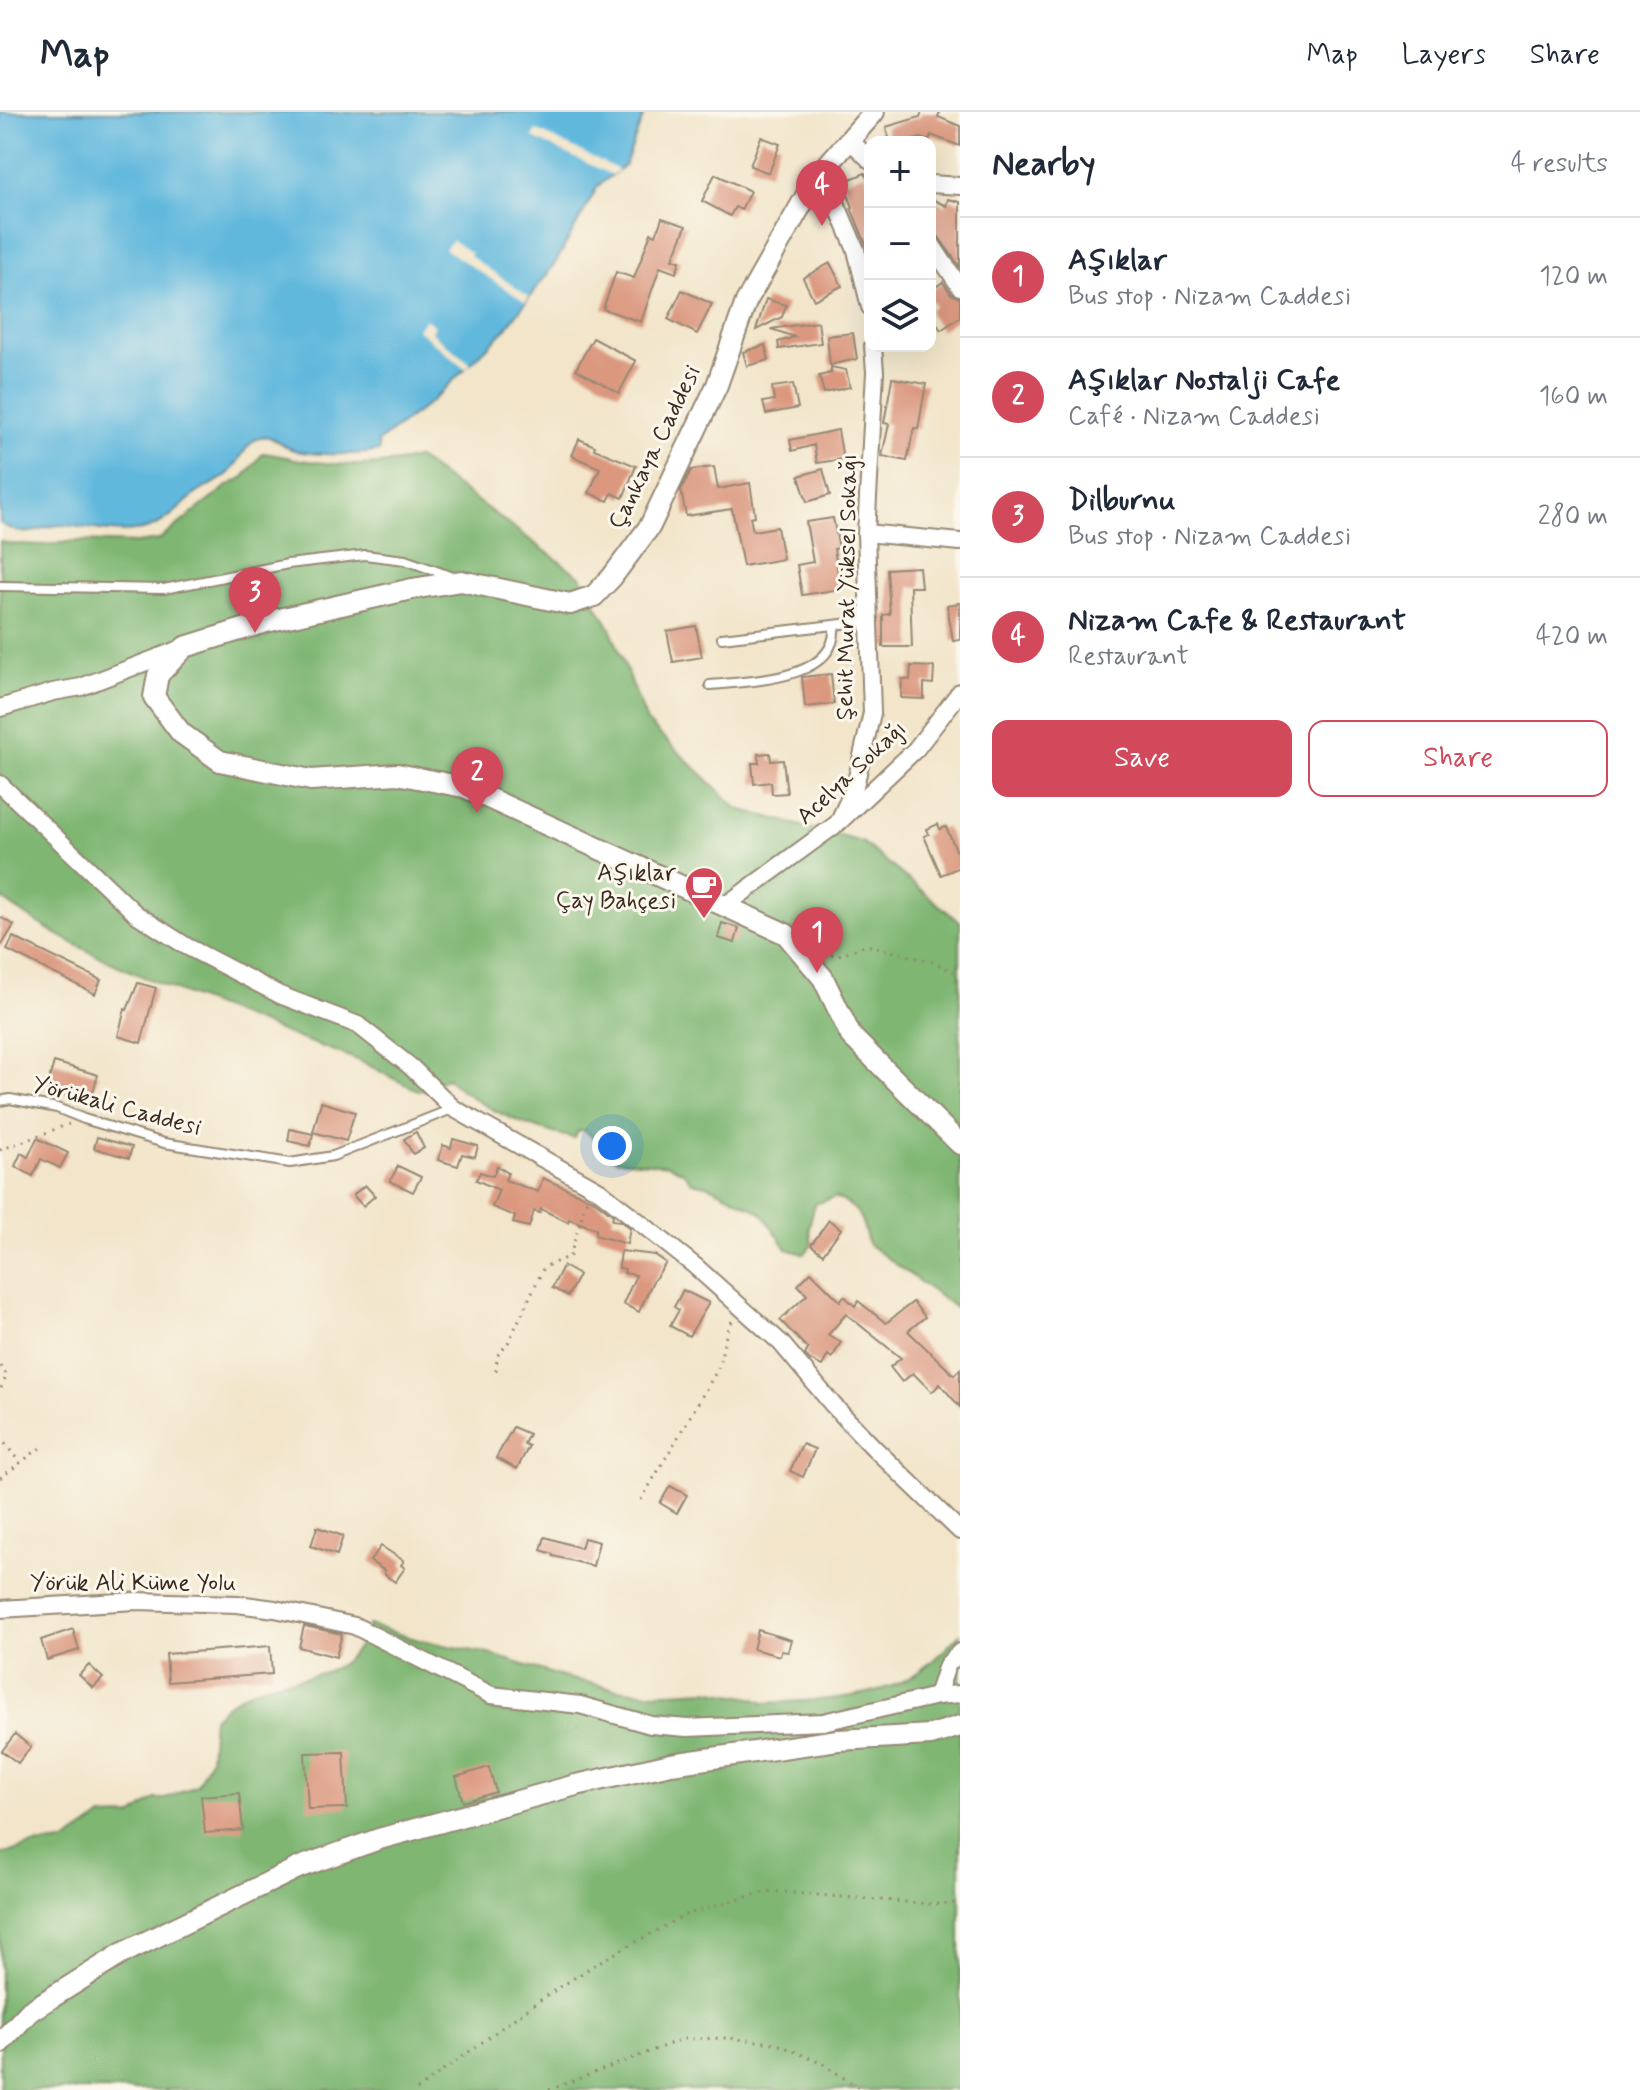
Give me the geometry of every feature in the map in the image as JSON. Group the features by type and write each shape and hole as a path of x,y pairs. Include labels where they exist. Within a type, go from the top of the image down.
{"street":[{"name":"Çankaya Caddesi","path":"185,647 266,622 461,581 570,604 594,596 650,526 717,385 746,302 817,177 874,112"},
{"path":"849,139 864,154"},
{"path":"817,177 836,203 856,250 864,283"},
{"path":"936,184 960,186"},
{"path":"936,251 960,287"},
{"name":"Şehit Murat Yüksel Sokağı","path":"838,823 855,786 872,713 866,533 873,352"},
{"path":"866,533 960,542"},
{"path":"0,708 81,687 185,647"},
{"path":"185,647 158,675 154,697 181,733 220,761 311,780 397,774 464,787 786,934 823,978 851,1036 960,1144"},
{"name":"Acelya Sokağı","path":"726,905 838,823 916,749 960,692"},
{"path":"0,784 136,914 186,946 267,988 358,1025 411,1067 453,1108 592,1186 695,1266 781,1343 833,1405 908,1483 960,1531"},
{"name":"Yörük Ali Küme Yolu","path":"0,1609 136,1601 237,1604 275,1609 355,1626 491,1695 580,1705 651,1725 687,1728 823,1722 937,1696 960,1694"},
{"path":"937,1696 947,1665 960,1652"},
{"path":"0,2043 30,2011 123,1953 300,1867 379,1839 576,1785 671,1764 838,1740 931,1735 960,1726"}],"lane":[{"path":"0,586 164,589 288,564 365,555 405,560 461,581"},
{"path":"722,638 869,620"},
{"path":"710,685 786,677 813,664 829,651 835,636 834,625"},
{"name":"Yörükali Caddesi","path":"0,1101 10,1099 57,1108 164,1143 290,1163 333,1156 453,1108"}],"path":[{"path":"822,950 835,956 867,945 933,962 960,975"},
{"path":"0,1150 84,1119"},
{"path":"496,1371 497,1356 508,1343 544,1267 570,1256 592,1186"},
{"path":"641,1500 718,1369 728,1327 741,1308"},
{"path":"0,1366 7,1375 0,1390"},
{"path":"0,1437 20,1463"},
{"path":"0,1478 44,1445"},
{"path":"417,2090 599,1962 687,1914 768,1891 930,1904 960,1903"},
{"path":"549,2090 683,2039 728,2038 775,2043 823,2064 862,2090"}],"green space":[{"path":"263,453 345,465 374,465 418,458 581,577 611,630 647,722 738,809 862,842 960,922 960,1311 868,1244 859,1215 835,1197 815,1204 809,1227 812,1245 804,1254 787,1249 762,1213 707,1185 692,1182 683,1172 669,1165 618,1160 601,1152 584,1130 578,1131 574,1138 523,1123 490,1108 447,1078 422,1091 415,1089 354,1059 182,993 107,960 34,921 0,897 0,541 46,545 75,541 137,543 159,540 226,487 244,477"},
{"path":"368,1625 618,1689 649,1693 707,1690 764,1703 847,1697 895,1685 930,1663 960,1634 960,2090 0,2090 0,1855 33,1845 65,1842 102,1817 132,1816 155,1799 165,1799 197,1785 210,1759 213,1718 227,1705 254,1689 336,1667 359,1645"}],"water":[{"path":"0,112 645,112 625,165 598,186 556,262 505,330 432,401 378,442 379,451 312,453 294,450 269,437 261,437 251,443 229,473 155,526 128,532 55,525 20,532 0,523"}],"pier":[{"path":"536,130 619,170 612,175 533,138"},
{"path":"452,240 529,297 526,302 445,249"},
{"path":"426,319 435,326 431,332 471,364 466,369 417,329"}],"building":[{"path":"922,112 940,112 938,117 960,126 960,146 931,135 888,136 886,127 920,117"},
{"path":"761,137 780,144 769,173 750,166"},
{"path":"864,173 864,239 851,208 843,182"},
{"path":"715,174 750,191 741,210 735,207 730,216 702,201"},
{"path":"948,199 960,202 960,267 936,233 936,201 946,206"},
{"path":"662,218 686,226 673,259 680,261 676,273 660,267 641,322 603,309 616,272 634,278 651,233 656,235"},
{"path":"830,263 842,286 814,300 803,278"},
{"path":"943,282 951,294 960,298 960,317 941,330 936,323 936,287"},
{"path":"682,290 712,304 697,334 668,319"},
{"path":"766,299 786,305 782,317 756,330"},
{"path":"818,322 821,343 779,349 778,342 795,337 771,329"},
{"path":"853,333 857,359 830,365 827,336"},
{"path":"593,338 636,361 619,393 576,369"},
{"path":"765,345 769,360 747,366 743,352"},
{"path":"831,367 846,370 850,387 824,393 819,376 831,373"},
{"path":"892,378 926,384 918,429 914,428 907,461 882,456 889,424 884,423"},
{"path":"793,384 798,408 766,414 763,402 774,400 772,387"},
{"path":"838,430 843,459 817,463 814,445 792,451 790,440"},
{"path":"579,439 595,446 594,449 636,466 623,498 612,493 608,501 589,493 600,468 572,456"},
{"path":"714,467 718,489 750,483 755,516 750,517 753,531 777,527 783,559 743,566 732,509 686,516 681,490 691,470"},
{"path":"823,469 830,495 807,502 799,476"},
{"path":"833,518 839,548 834,549 841,589 802,595 797,565 813,562 806,522"},
{"path":"919,567 921,587 910,587 912,647 883,647 883,615 890,614 887,569"},
{"path":"960,603 960,640 953,641 947,605"},
{"path":"696,626 702,657 673,662 667,631"},
{"path":"911,666 934,667 933,684 924,683 924,699 901,698 902,679 910,680"},
{"path":"831,674 834,704 805,707 802,677"},
{"path":"770,753 771,761 783,760 787,793 772,794 771,782 754,784 752,763 759,763 758,754"},
{"path":"938,824 940,829 946,827 960,859 960,867 941,875 924,836 929,834 927,829"},
{"path":"0,917 14,925 0,948"},
{"path":"722,923 739,928 735,943 718,938"},
{"path":"13,937 101,980 95,994 7,950"},
{"path":"138,983 156,988 141,1043 118,1036 125,1009"},
{"path":"54,1062 98,1075 91,1099 47,1087"},
{"path":"321,1102 355,1112 346,1141 313,1132"},
{"path":"290,1129 313,1134 310,1146 288,1141"},
{"path":"416,1132 424,1148 413,1154 404,1139"},
{"path":"97,1137 132,1147 129,1158 94,1148"},
{"path":"37,1138 68,1153 60,1168 41,1159 33,1176 15,1166 21,1153 28,1157"},
{"path":"453,1139 478,1146 475,1157 462,1154 458,1166 438,1160 443,1145 451,1148"},
{"path":"398,1166 421,1177 413,1192 390,1181"},
{"path":"497,1166 508,1173 505,1180 538,1192 543,1178 595,1201 613,1215 612,1220 621,1221 630,1228 627,1244 595,1235 596,1229 569,1219 568,1222 541,1209 540,1213 534,1211 529,1227 513,1223 515,1216 492,1207 499,1190 476,1180 480,1172 493,1176"},
{"path":"365,1185 375,1196 363,1206 353,1195"},
{"path":"829,1220 841,1229 823,1254 811,1245"},
{"path":"621,1251 655,1255 666,1263 652,1283 639,1312 623,1304 636,1275 624,1273 625,1269 619,1268"},
{"path":"563,1266 579,1275 568,1296 552,1288"},
{"path":"811,1272 840,1301 844,1296 855,1306 858,1301 886,1323 913,1302 925,1317 908,1331 954,1375 960,1369 960,1407 940,1384 932,1392 913,1373 902,1382 890,1367 901,1358 846,1314 828,1335 841,1342 832,1358 828,1355 822,1366 810,1360 805,1355 808,1349 780,1320 807,1295 798,1285"},
{"path":"683,1290 709,1303 689,1336 670,1326 679,1310 674,1307"},
{"path":"513,1427 529,1434 524,1444 529,1446 517,1469 496,1458"},
{"path":"802,1444 815,1449 803,1477 790,1471"},
{"path":"670,1486 687,1495 677,1513 660,1503"},
{"path":"317,1527 343,1536 337,1555 311,1546"},
{"path":"545,1537 581,1548 584,1538 599,1542 593,1566 541,1550"},
{"path":"381,1546 404,1561 401,1565 405,1568 395,1582 370,1561"},
{"path":"304,1626 342,1634 336,1657 299,1647"},
{"path":"73,1629 79,1650 47,1660 41,1640"},
{"path":"758,1630 791,1640 788,1652 781,1651 780,1656 753,1649"},
{"path":"270,1646 272,1674 168,1682 166,1654"},
{"path":"89,1665 103,1678 93,1688 79,1675"},
{"path":"15,1734 31,1747 18,1763 2,1751"},
{"path":"344,1752 347,1808 308,1809 305,1753"},
{"path":"489,1767 496,1792 463,1802 456,1777"},
{"path":"239,1793 243,1830 205,1833 201,1796"}],"place":[{"name":"Nizam Cafe & Restaurant","path":"822,226"},
{"name":"Dilburnu","path":"255,633"},
{"name":"Aşıklar Nostalji Cafe","path":"477,813"},
{"name":"Aşıklar Çay Bahçesi","path":"704,920"},
{"name":"Aşıklar","path":"817,973"}]}
